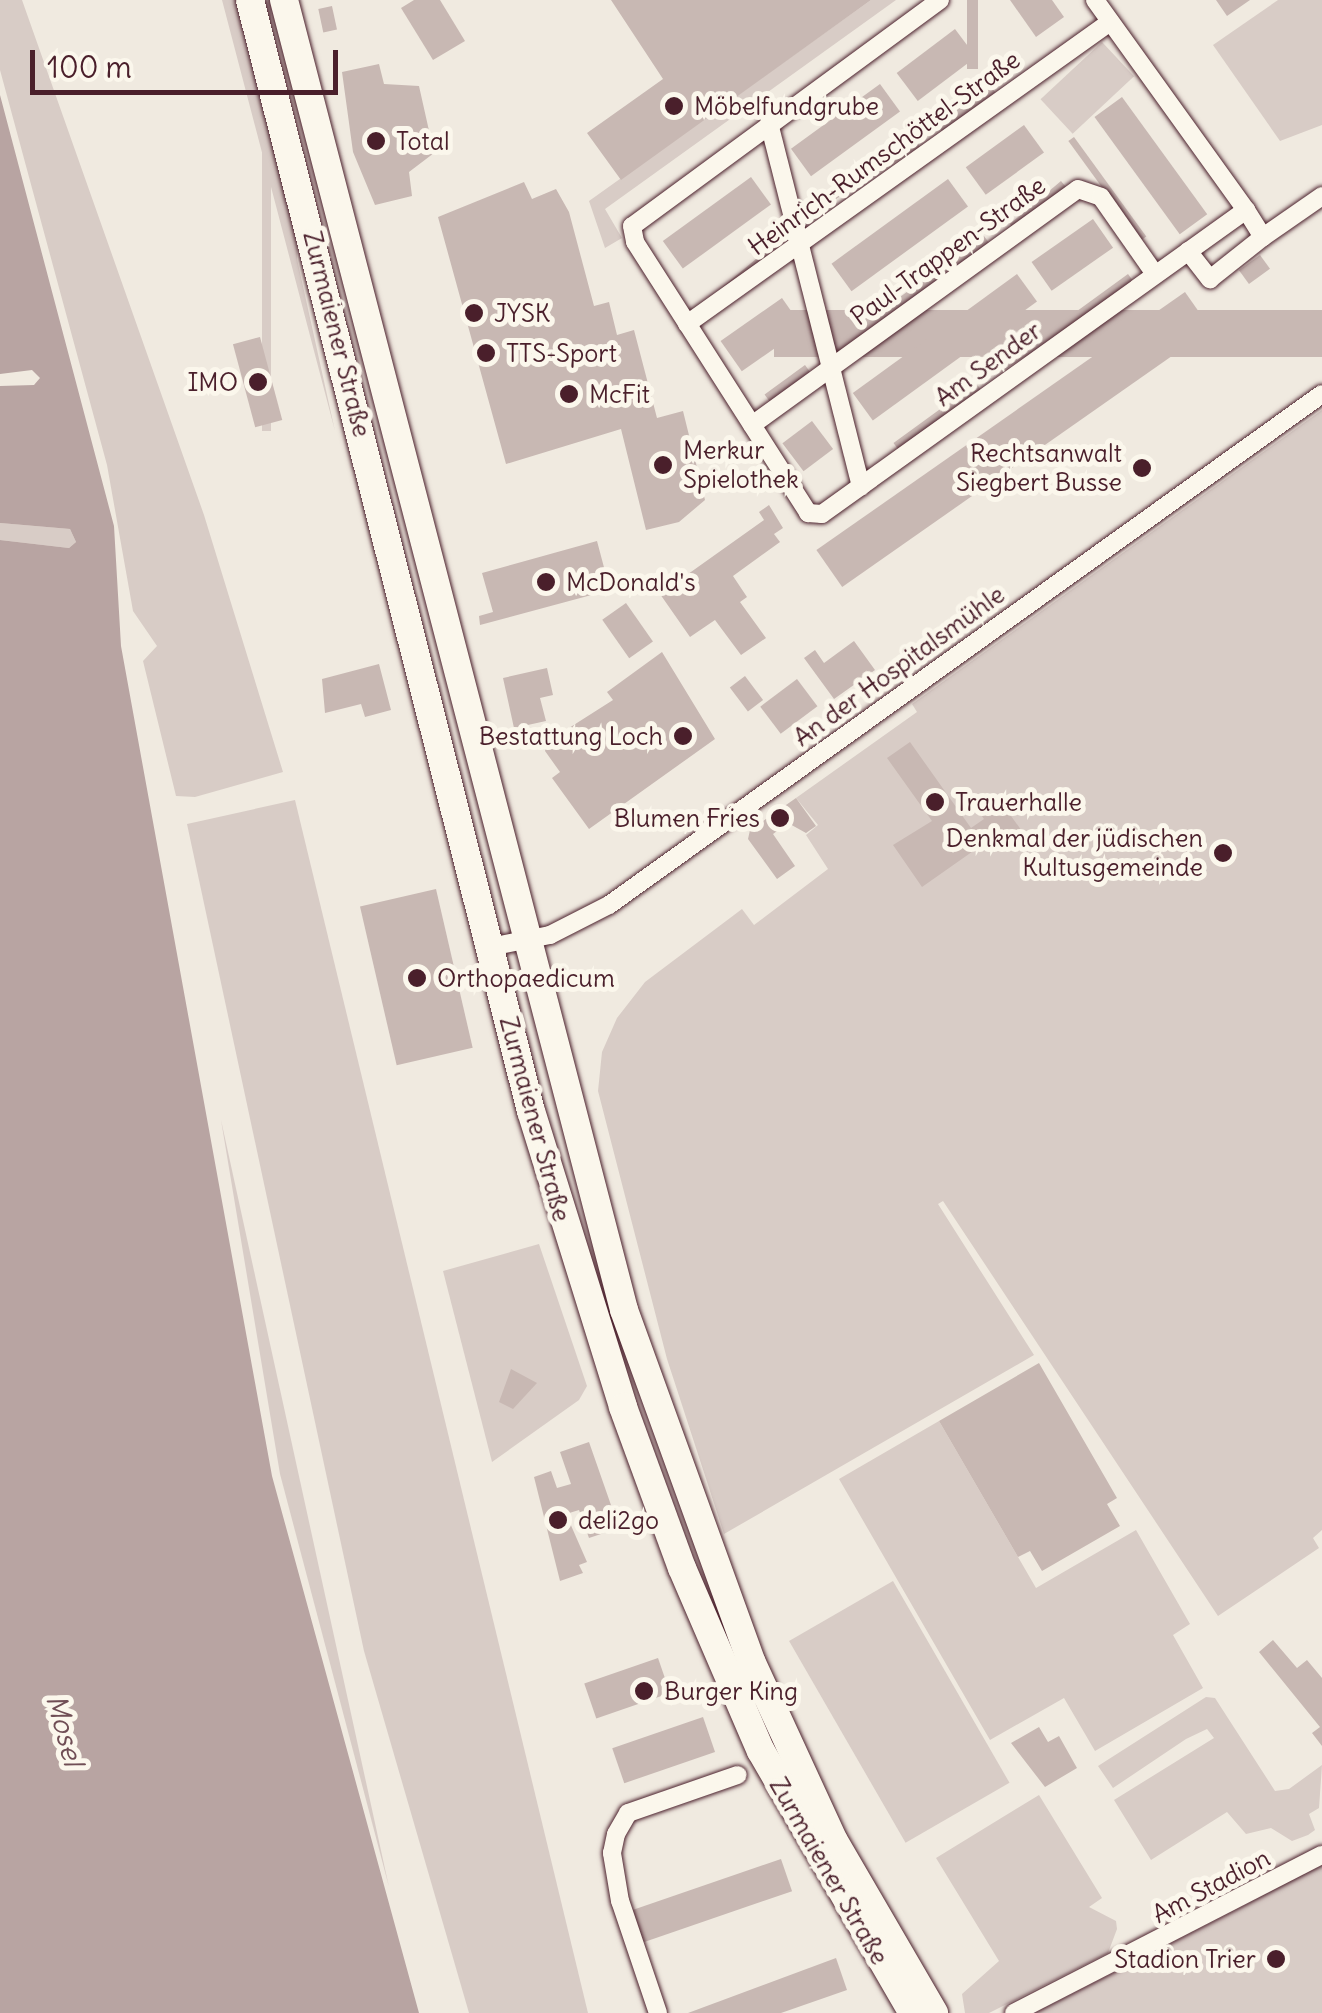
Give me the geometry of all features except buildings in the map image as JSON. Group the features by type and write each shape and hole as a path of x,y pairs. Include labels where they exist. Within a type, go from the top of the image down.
{"main road":[{"name":"Zurmaiener Straße","path":"250,0 520,1067 623,1407 692,1594 761,1752 913,2013"},
{"name":"Zurmaiener Straße","path":"284,0 624,1310 722,1593 834,1841 934,2013"},
{"path":"520,1067 559,1058"}],"street":[{"path":"752,425 635,242 632,226 940,0"},
{"path":"1094,0 1264,237"},
{"name":"Heinrich-Rumschöttel-Straße","path":"687,324 1110,22"},
{"path":"769,123 861,486"},
{"name":"Paul-Trappen-Straße","path":"752,425 1078,190 1101,197 1155,274"},
{"path":"1188,251 1210,279 1322,196"},
{"name":"Am Sender","path":"752,425 802,506 815,516 1246,210"},
{"name":"An der Hospitalsmühle","path":"490,947 528,939 609,906 1322,394"},
{"name":"Zurmaiener Straße","path":"658,2013 620,1902 612,1853 616,1834 628,1813 738,1775"},
{"name":"Am Stadion","path":"1014,2013 1322,1855"}],"shaded area":[{"path":"0,0 22,0 204,515 283,772 195,797 176,796 143,661 157,646 133,611 107,465 0,70"},
{"path":"222,0 241,0 298,226 297,259 335,431"},
{"path":"262,0 271,0 271,431 262,431"},
{"path":"871,0 896,0 605,209 622,238 605,248 589,201"},
{"path":"1278,0 1322,0 1322,125 1280,141 1213,45"},
{"path":"1102,42 1134,76 1073,134 1041,99"},
{"path":"1322,410 1322,1530 1313,1538 1319,1548 1218,1616 943,1201 938,1204 1034,1355 724,1534 667,1359 598,1091 602,1052 617,1018 645,982 742,909 754,925 828,869 806,835 818,825 796,798 917,712 912,704"},
{"path":"0,523 70,529 76,542 69,548 0,540"},
{"path":"295,800 588,2013 469,2013 364,1651 187,824"},
{"path":"221,1120 389,1887 280,1474"},
{"path":"539,1244 587,1386 579,1400 492,1462 443,1271"},
{"path":"939,1421 1036,1588 1136,1530 1190,1624 1173,1635 1203,1688 1095,1751 1064,1698 990,1740 839,1479"},
{"path":"893,1581 1009,1783 906,1843 789,1641"},
{"path":"1206,1697 1215,1698 1275,1791 1289,1789 1322,1765 1319,1808 1309,1814 1315,1830 1292,1841 1271,1828 1246,1834 1227,1812 1151,1860 1114,1800 1214,1738 1207,1729 1186,1739 1113,1788 1098,1766"},
{"path":"1039,1795 1102,1898 1089,1907 1116,1921 1117,1929 1108,1953 989,2013 965,2013 962,1994 999,1961 936,1858"},
{"path":"1322,1864 1322,2013 1035,2013 1236,1910"}],"water":[{"name":"Mosel","path":"0,95 114,526 121,646 272,1476 419,2013 0,2013 0,540 69,548 76,542 70,529 0,523 0,386 34,385 40,378 32,370 0,374"}],"place":[{"name":"Möbelfundgrube","path":"674,106"},
{"name":"Total","path":"376,141"},
{"name":"JYSK","path":"474,313"},
{"name":"TTS-Sport","path":"486,353"},
{"name":"IMO","path":"258,382"},
{"name":"McFit","path":"569,394"},
{"name":"Merkur Spielothek","path":"663,465"},
{"name":"Rechtsanwalt Siegbert Busse","path":"1142,468"},
{"name":"McDonald's","path":"546,582"},
{"name":"Bestattung Loch","path":"683,736"},
{"name":"Trauerhalle","path":"935,802"},
{"name":"Blumen Fries","path":"780,818"},
{"name":"Denkmal der jüdischen Kultusgemeinde","path":"1223,853"},
{"name":"Orthopaedicum","path":"417,978"},
{"name":"deli2go","path":"558,1520"},
{"name":"Burger King","path":"644,1691"},
{"name":"Stadion Trier","path":"1276,1959"}]}
